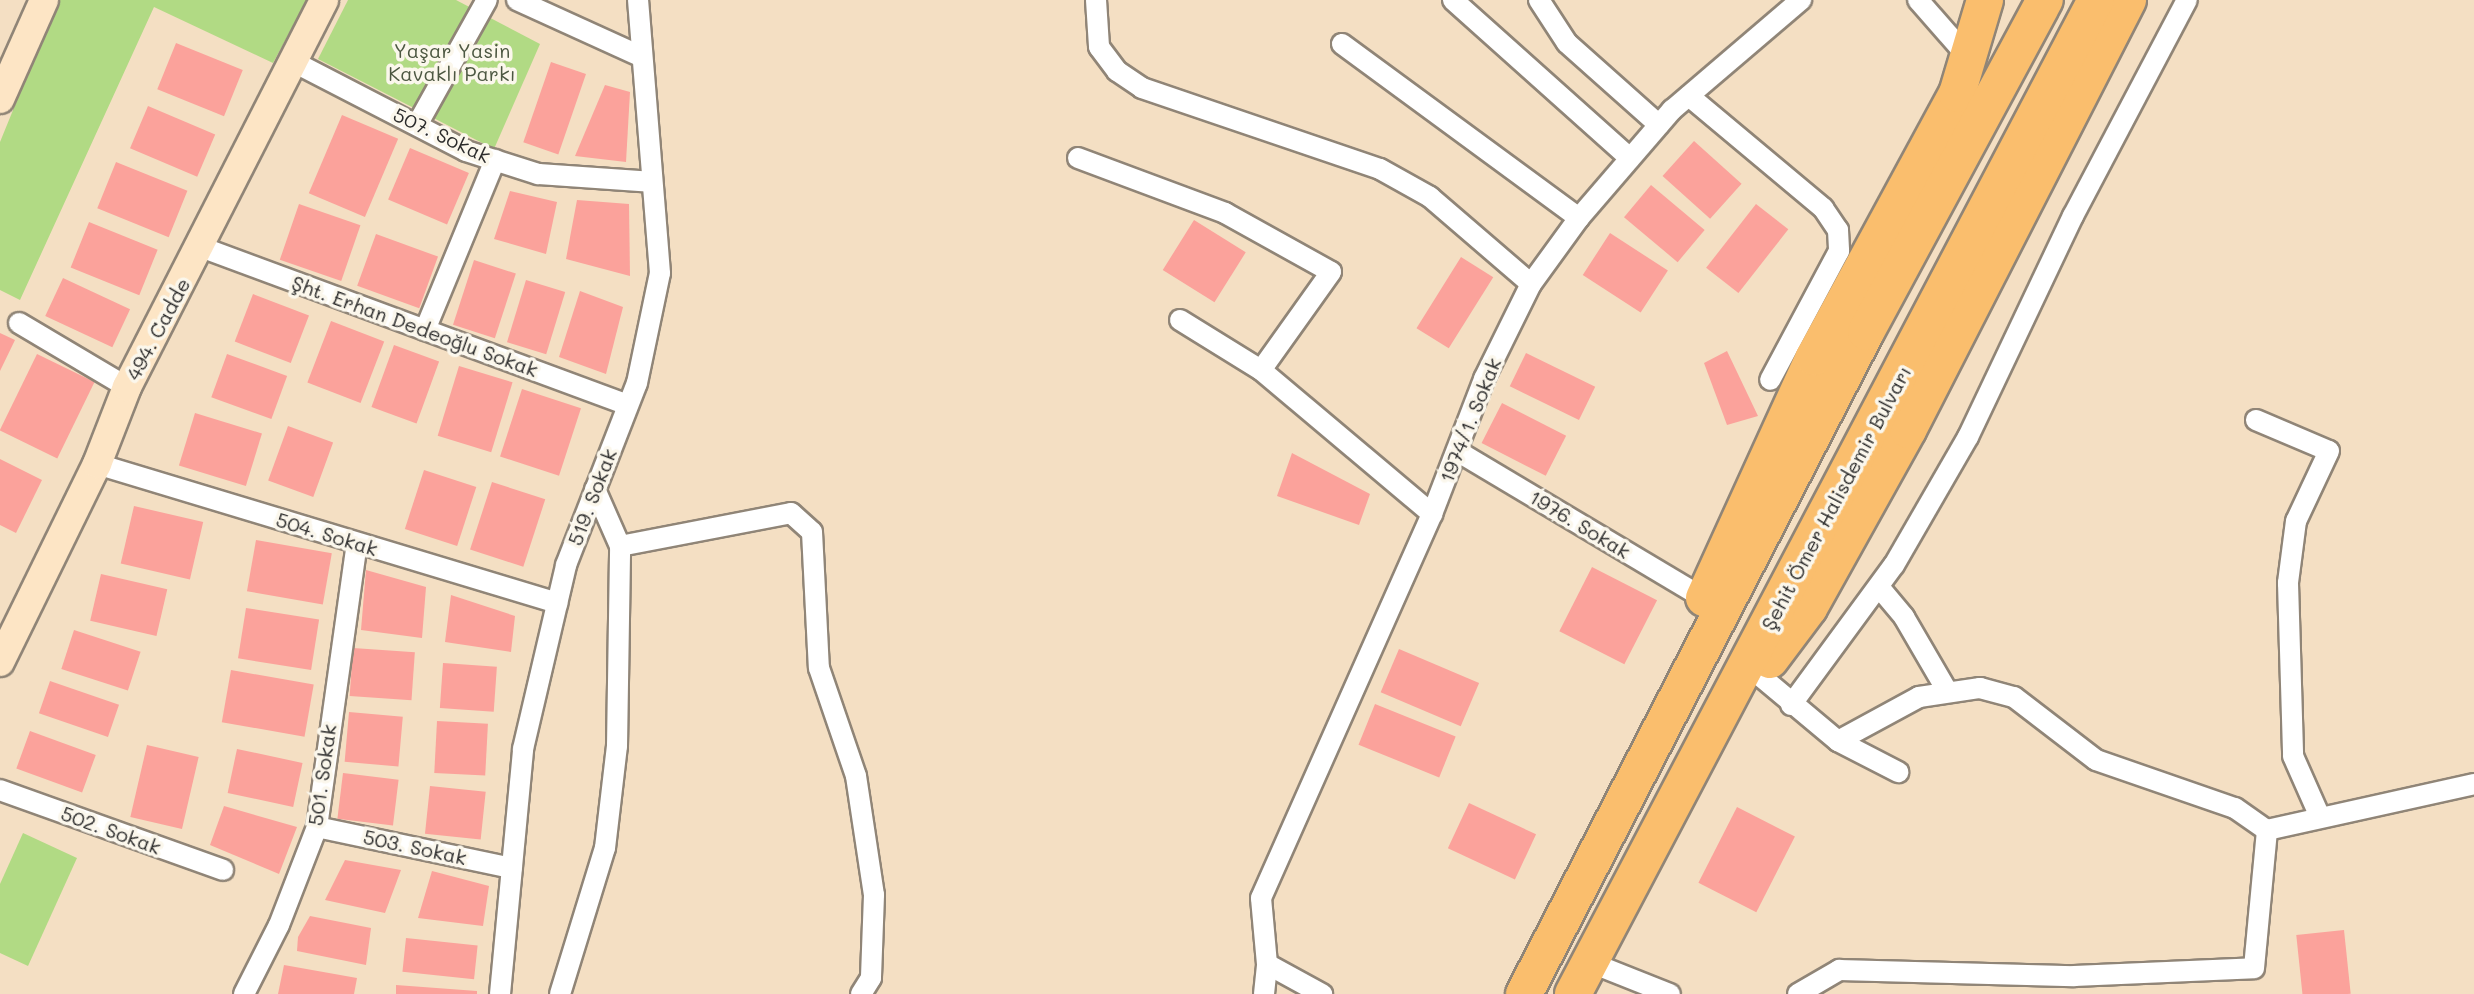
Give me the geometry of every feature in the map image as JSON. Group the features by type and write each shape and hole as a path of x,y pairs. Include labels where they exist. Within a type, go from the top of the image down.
{"highway":[{"path":"1641,767 1704,598 1814,357 1957,94 1985,0"},
{"path":"1524,994 1985,108 2045,0"},
{"name":"Şehit Ömer Halisdemir Bulvarı","path":"1573,994 2096,0"},
{"path":"1694,760 1809,608 1908,430 2128,0"}],"street":[{"path":"0,99 44,0"},
{"name":"494. Cadde","path":"0,662 97,464 127,387 201,247 290,60 324,0"},
{"path":"417,125 487,0"},
{"path":"517,0 642,57"},
{"name":"519. Sokak","path":"500,994 523,749 566,565 628,405 660,273 638,0"},
{"path":"1096,0 1099,47 1117,71 1142,88 1380,169 1430,197 1531,284"},
{"path":"1453,0 1630,158"},
{"path":"1539,0 1567,43 1659,125"},
{"path":"1918,0 1968,57"},
{"path":"1791,705 1879,587 1968,437 2073,216 2187,0"},
{"name":"1974/1. Sokak","path":"1267,964 1261,898 1432,514 1484,379 1531,284 1579,218 1659,125 1787,4"},
{"path":"1342,44 1579,218"},
{"name":"507. Sokak","path":"290,60 417,125 495,160 538,174 651,182"},
{"path":"1689,96 1823,208 1838,230 1839,251 1770,380"},
{"path":"1078,158 1225,213 1331,272 1261,370"},
{"path":"425,330 495,160"},
{"name":"Şht. Erhan Dedeoğlu Sokak","path":"201,247 628,405"},
{"path":"1180,320 1261,370 1432,514"},
{"path":"19,323 127,387"},
{"path":"2256,420 2329,451 2296,521 2288,583 2293,756 2320,817"},
{"name":"1976. Sokak","path":"1457,451 1704,598"},
{"name":"504. Sokak","path":"97,464 557,603"},
{"path":"560,994 605,848 617,746 620,546 595,489"},
{"path":"620,546 775,514 791,513 812,532 819,668 856,776 874,895 871,978 861,994"},
{"name":"501. Sokak","path":"244,994 279,925 317,827 357,544"},
{"path":"1879,587 1904,617 1947,691"},
{"path":"1759,675 1791,705 1838,741 1898,772"},
{"path":"1838,741 1892,708 1947,691 1980,688 2014,697 2096,760 2235,808 2267,830 2474,784"},
{"name":"502. Sokak","path":"0,790 223,870"},
{"name":"503. Sokak","path":"317,827 512,868"},
{"path":"1798,994 1839,970 2074,976 2254,968 2267,830"},
{"path":"1589,962 1670,994"},
{"path":"1264,994 1267,964 1322,994"},
{"path":"1830,994 1839,970"}],"green space":[{"path":"58,0 307,0 273,63 154,7 20,300 0,290 0,142"},
{"name":"Yaşar Yasin Kavaklı Parkı","path":"348,0 456,0 540,44 494,149 318,59"},
{"path":"23,833 77,858 28,966 0,953 0,884"}],"building":[{"path":"176,43 243,70 224,116 157,89"},
{"path":"551,62 586,74 558,154 523,142"},
{"path":"605,85 630,92 626,162 575,156"},
{"path":"148,106 215,135 197,177 130,148"},
{"path":"342,115 398,139 365,217 309,193"},
{"path":"1694,141 1742,184 1710,219 1663,176"},
{"path":"410,148 469,173 447,225 388,200"},
{"path":"116,162 187,191 169,237 97,208"},
{"path":"1651,185 1705,230 1678,262 1624,217"},
{"path":"510,191 557,202 546,254 494,239"},
{"path":"577,200 629,204 630,276 566,259"},
{"path":"299,204 360,225 341,281 280,260"},
{"path":"1756,204 1788,229 1738,293 1706,268"},
{"path":"1194,220 1246,252 1214,302 1163,270"},
{"path":"89,222 158,250 139,295 71,267"},
{"path":"1610,233 1668,271 1641,313 1583,275"},
{"path":"376,234 438,257 419,308 357,286"},
{"path":"1461,257 1493,277 1449,348 1416,328"},
{"path":"474,260 516,274 495,338 453,325"},
{"path":"63,278 130,309 112,347 45,316"},
{"path":"526,280 565,292 546,354 507,342"},
{"path":"580,291 623,307 606,374 559,357"},
{"path":"253,294 309,316 291,363 235,342"},
{"path":"331,321 384,341 361,403 307,383"},
{"path":"0,333 15,340 0,371"},
{"path":"394,345 439,361 417,423 371,407"},
{"path":"1727,351 1758,416 1727,425 1704,363"},
{"path":"1526,353 1595,387 1579,420 1510,386"},
{"path":"37,354 95,382 57,458 0,431"},
{"path":"227,354 287,376 271,419 211,397"},
{"path":"459,366 513,382 491,452 438,436"},
{"path":"522,389 581,408 559,476 500,457"},
{"path":"1502,403 1566,436 1546,476 1482,443"},
{"path":"195,413 262,433 246,486 179,466"},
{"path":"288,426 333,442 313,497 268,481"},
{"path":"1292,453 1370,494 1359,525 1277,496"},
{"path":"0,459 42,480 16,533 0,525"},
{"path":"424,470 476,487 457,546 405,529"},
{"path":"492,482 545,499 523,567 470,550"},
{"path":"134,506 203,522 190,579 121,563"},
{"path":"256,540 332,553 323,605 247,591"},
{"path":"1592,567 1657,600 1624,664 1559,631"},
{"path":"366,570 426,587 422,638 361,630"},
{"path":"101,574 167,589 156,636 90,621"},
{"path":"451,595 515,616 511,652 445,642"},
{"path":"246,608 319,620 311,670 238,658"},
{"path":"74,630 141,652 128,691 61,669"},
{"path":"353,648 415,652 412,700 350,696"},
{"path":"1399,649 1479,683 1461,726 1381,692"},
{"path":"443,663 497,667 494,712 440,708"},
{"path":"231,670 314,685 305,737 222,722"},
{"path":"50,681 119,705 108,737 39,713"},
{"path":"1375,704 1456,737 1439,777 1359,745"},
{"path":"349,712 403,717 398,767 345,762"},
{"path":"437,721 488,724 485,776 434,773"},
{"path":"30,731 96,755 82,793 16,769"},
{"path":"147,745 199,757 182,829 130,817"},
{"path":"237,749 303,763 293,807 228,793"},
{"path":"343,773 399,780 393,825 337,819"},
{"path":"430,786 486,792 481,840 425,834"},
{"path":"1469,803 1536,834 1515,880 1448,848"},
{"path":"224,806 297,827 279,874 210,845"},
{"path":"1737,807 1795,837 1756,912 1698,883"},
{"path":"345,860 401,870 385,913 325,900"},
{"path":"432,871 489,886 483,926 418,918"},
{"path":"310,916 371,928 366,965 297,951 298,937"},
{"path":"2344,930 2351,994 2302,994 2296,935"},
{"path":"406,938 478,946 474,979 402,972"},
{"path":"284,965 357,978 354,994 278,994"},
{"path":"396,985 477,991 477,994 396,994"}]}
